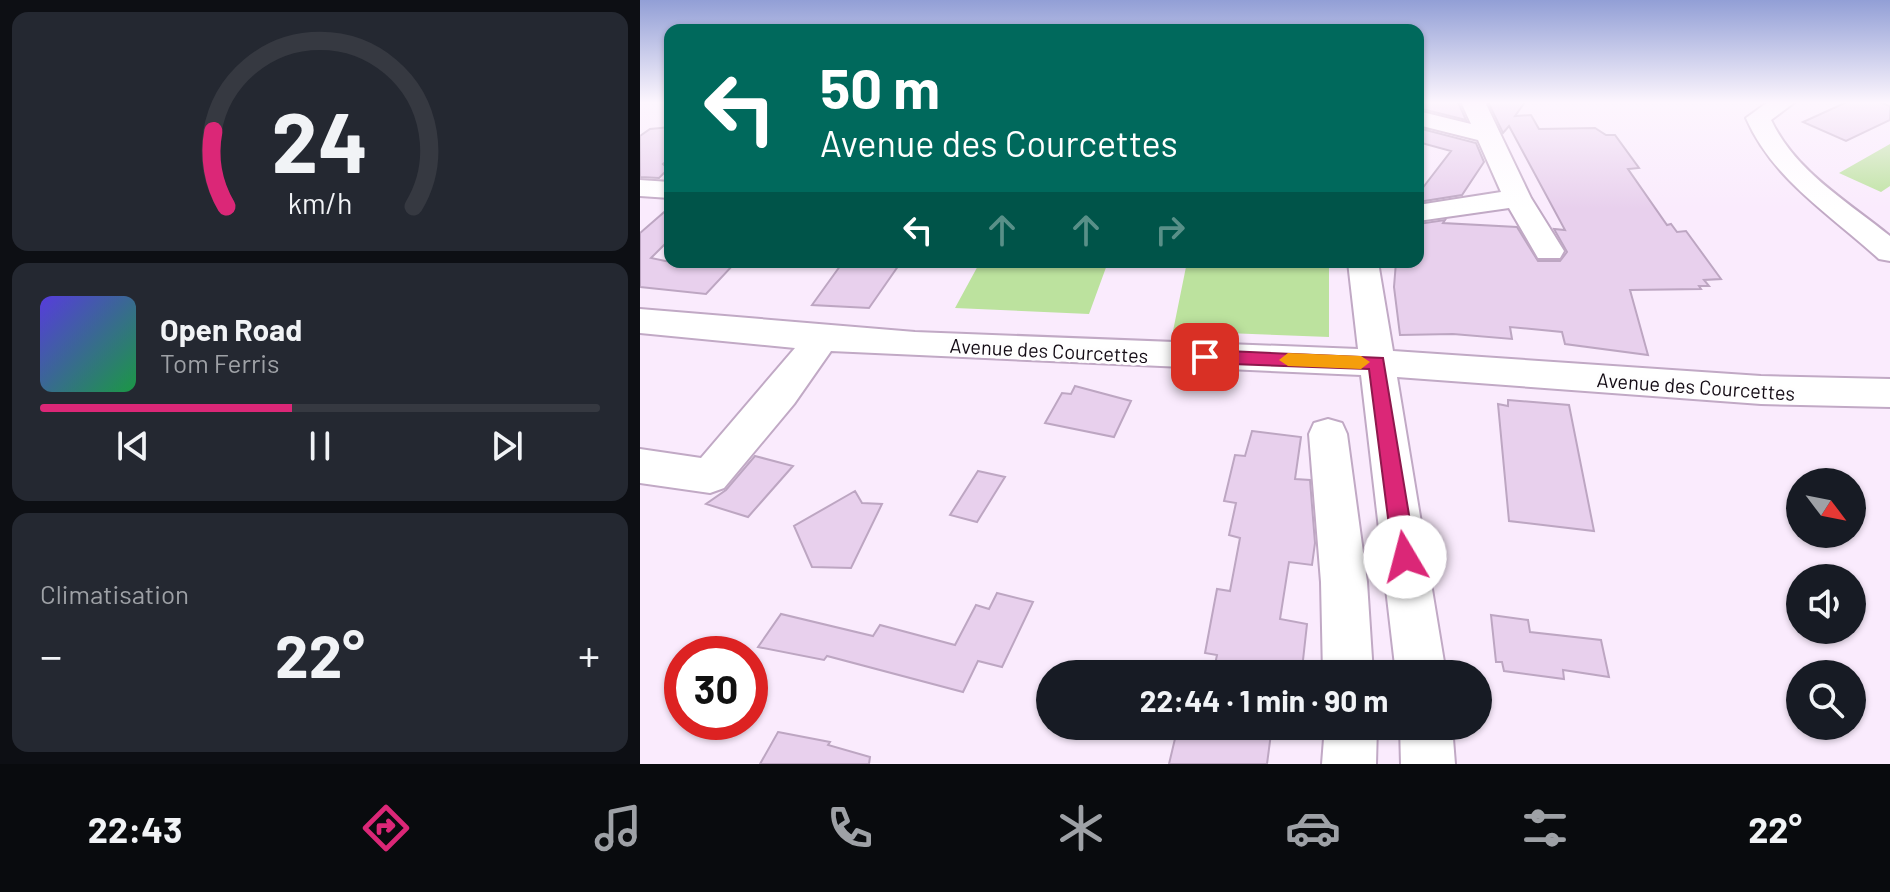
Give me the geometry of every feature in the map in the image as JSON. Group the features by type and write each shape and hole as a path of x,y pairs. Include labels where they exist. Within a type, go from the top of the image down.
{"street":[{"path":"1488,138 1517,198 1549,251"},
{"path":"1764,138 1790,166 1888,249"},
{"path":"640,188 664,190"},
{"path":"1424,212 1517,198"},
{"path":"1364,268 1419,660"},
{"name":"Avenue des Courcettes","path":"640,321 821,339 1377,363 1779,393 1890,393"},
{"path":"640,466 710,476 781,394 821,339"},
{"path":"1328,434 1344,582 1347,660"},
{"path":"1349,764 1350,740"},
{"path":"1427,740 1428,764"}],"green space":[{"path":"1890,144 1890,186 1881,192 1839,173"},
{"path":"977,268 1106,268 1089,314 955,308"},
{"path":"1186,268 1329,268 1329,337 1173,331"}],"building":[{"path":"640,138 664,138 664,173 659,178 640,177"},
{"path":"1424,138 1455,138 1476,143 1484,162 1462,195 1424,201 1424,186 1451,151 1424,144"},
{"path":"1515,138 1617,138 1639,168 1628,169 1667,225 1671,224 1677,232 1686,231 1721,279 1704,280 1709,286 1699,286 1701,289 1630,290 1648,355 1565,344 1562,332 1510,327 1512,339 1453,334 1400,335 1394,287 1396,268 1424,268 1424,223 1445,220 1443,223 1517,227 1538,261 1560,261 1567,252 1554,229 1565,230"},
{"path":"664,212 664,245 651,258 664,261 664,268 730,268 706,294 640,287 640,233"},
{"path":"839,268 897,268 869,308 812,305"},
{"path":"1075,386 1131,401 1114,437 1045,423 1062,393 1071,394"},
{"path":"1508,400 1569,405 1594,531 1509,521 1498,404 1508,406"},
{"path":"1252,431 1301,437 1295,479 1310,480 1315,543 1312,565 1289,562 1280,619 1307,624 1303,660 1216,660 1217,655 1205,653 1217,589 1230,591 1240,538 1229,535 1236,503 1224,501 1235,455 1245,456"},
{"path":"755,456 793,466 748,517 706,504 726,490"},
{"path":"978,471 1005,477 977,522 950,515"},
{"path":"855,491 862,503 882,504 851,568 812,567 794,526"},
{"path":"997,593 1033,602 1002,667 978,661 963,692 827,656 824,660 768,649 766,636 781,614 873,636 880,625 955,645 976,605 989,609"},
{"path":"1491,615 1528,620 1530,632 1601,640 1609,677 1563,670 1564,679 1504,671 1502,662 1496,662"},
{"path":"778,732 830,742 828,745 870,757 869,764 760,764"},
{"path":"1175,740 1270,740 1267,764 1169,764"}],"slow traffic":[{"path":"1288,360 1361,362"}],"route":[{"path":"1205,357 1377,363 1405,557"}]}
